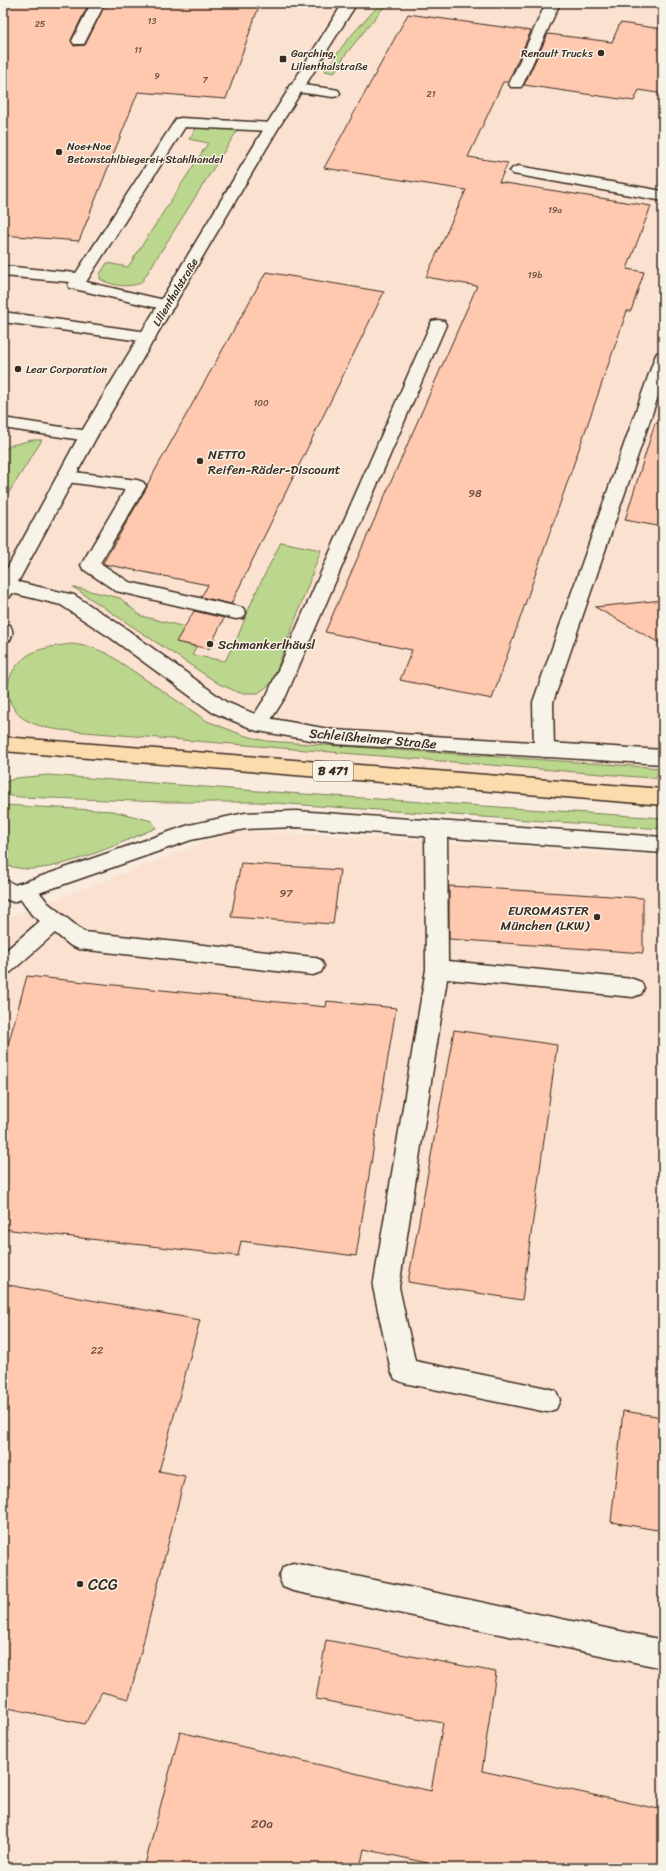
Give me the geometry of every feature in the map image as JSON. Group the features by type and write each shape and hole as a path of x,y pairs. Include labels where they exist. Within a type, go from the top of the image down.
{"main road":[{"name":"B 471","path":"3,744 663,797"}],"street":[{"path":"78,41 98,3"},
{"name":"Lilienthalstraße","path":"4,588 88,436 167,306 295,88 350,3"},
{"path":"516,84 553,3"},
{"path":"295,88 333,93"},
{"path":"167,306 76,285 181,122 272,127"},
{"path":"518,171 663,196"},
{"path":"3,271 81,278"},
{"path":"3,317 148,337"},
{"path":"258,724 276,696 438,325"},
{"path":"544,750 543,702 663,357"},
{"path":"3,438 11,424 88,436"},
{"path":"66,476 137,486 90,565 123,587 236,613"},
{"name":"Schleißheimer Straße","path":"4,588 67,600 118,633 219,707 258,724 334,737 663,757"},
{"path":"3,630 3,635"},
{"path":"11,892 189,833 245,821 296,819 663,845"},
{"path":"436,829 437,969 386,1287 404,1371 547,1400"},
{"path":"11,892 40,909 79,940 313,966"},
{"path":"3,966 55,921"},
{"path":"437,969 633,988"},
{"path":"293,1577 663,1654"}],"shaded area":[{"path":"3,3 663,3 663,796 3,747"},
{"path":"235,831 385,838 663,857 663,1868 3,1868 3,919"}],"green space":[{"path":"381,3 390,3 383,8 346,54 334,73 325,71 347,40"},
{"path":"204,126 232,128 237,131 141,283 136,285 120,286 100,279 100,274 107,263 128,267 208,143 189,139 196,129"},
{"path":"32,440 42,440 3,502 3,484 7,478 3,477 3,450 12,445"},
{"path":"281,542 321,550 272,683 258,693 240,693 219,684 73,587 120,598 141,616 185,627 177,642 196,647 192,655 225,661 238,636 255,594"},
{"path":"72,644 91,647 108,654 207,721 243,735 266,741 663,768 663,779 60,730 39,726 29,722 20,716 10,700 8,683 11,675 22,660 30,654 50,647"},
{"path":"48,775 258,791 663,818 663,829 258,802 167,802 20,797 3,795 3,783 16,778"},
{"path":"3,805 113,811 152,821 156,828 75,860 42,868 21,869 3,865"}],"building":[{"path":"3,3 89,3 71,40 74,46 85,45 106,3 260,3 226,99 138,92 79,241 3,235"},
{"path":"408,14 531,31 508,82 503,82 468,157 508,163 499,182 651,206 627,269 644,272 631,311 627,311 492,699 400,680 412,650 325,632 477,286 426,277 466,190 324,168"},
{"name":"Renault Trucks","path":"620,23 663,29 663,94 639,90 634,101 524,85 548,34 612,42"},
{"path":"266,272 384,292 231,604 201,597 208,585 104,564 103,563 147,487"},
{"path":"655,423 663,424 663,527 625,520"},
{"path":"663,600 663,645 595,607"},
{"path":"194,611 224,618 209,649 176,642"},
{"path":"241,863 340,870 333,924 231,917"},
{"path":"449,886 643,898 643,953 449,939"},
{"path":"27,976 326,1007 327,1001 396,1008 356,1256 241,1241 238,1256 3,1229 3,1063"},
{"path":"454,1030 557,1045 522,1300 408,1282"},
{"path":"3,1284 200,1320 159,1471 185,1476 129,1699 102,1692 85,1724 3,1707"},
{"path":"623,1411 663,1417 663,1531 611,1522"},
{"path":"326,1640 496,1672 482,1771 663,1810 663,1868 450,1868 364,1849 360,1868 144,1868 180,1732 431,1791 443,1723 316,1699"}],"place":[{"name":"Renault Trucks","path":"601,53"},
{"name":"Garching, Lilienthalstraße","path":"283,59"},
{"name":"Noe+Noe Betonstahlbiegerei+Stahlhandel","path":"59,152"},
{"name":"Lear Corporation","path":"18,369"},
{"name":"NETTO Reifen-Räder-Discount","path":"200,461"},
{"name":"Schmankerlhäusl","path":"210,644"},
{"name":"EUROMASTER München (LKW)","path":"597,917"},
{"name":"CCG","path":"80,1584"}]}
